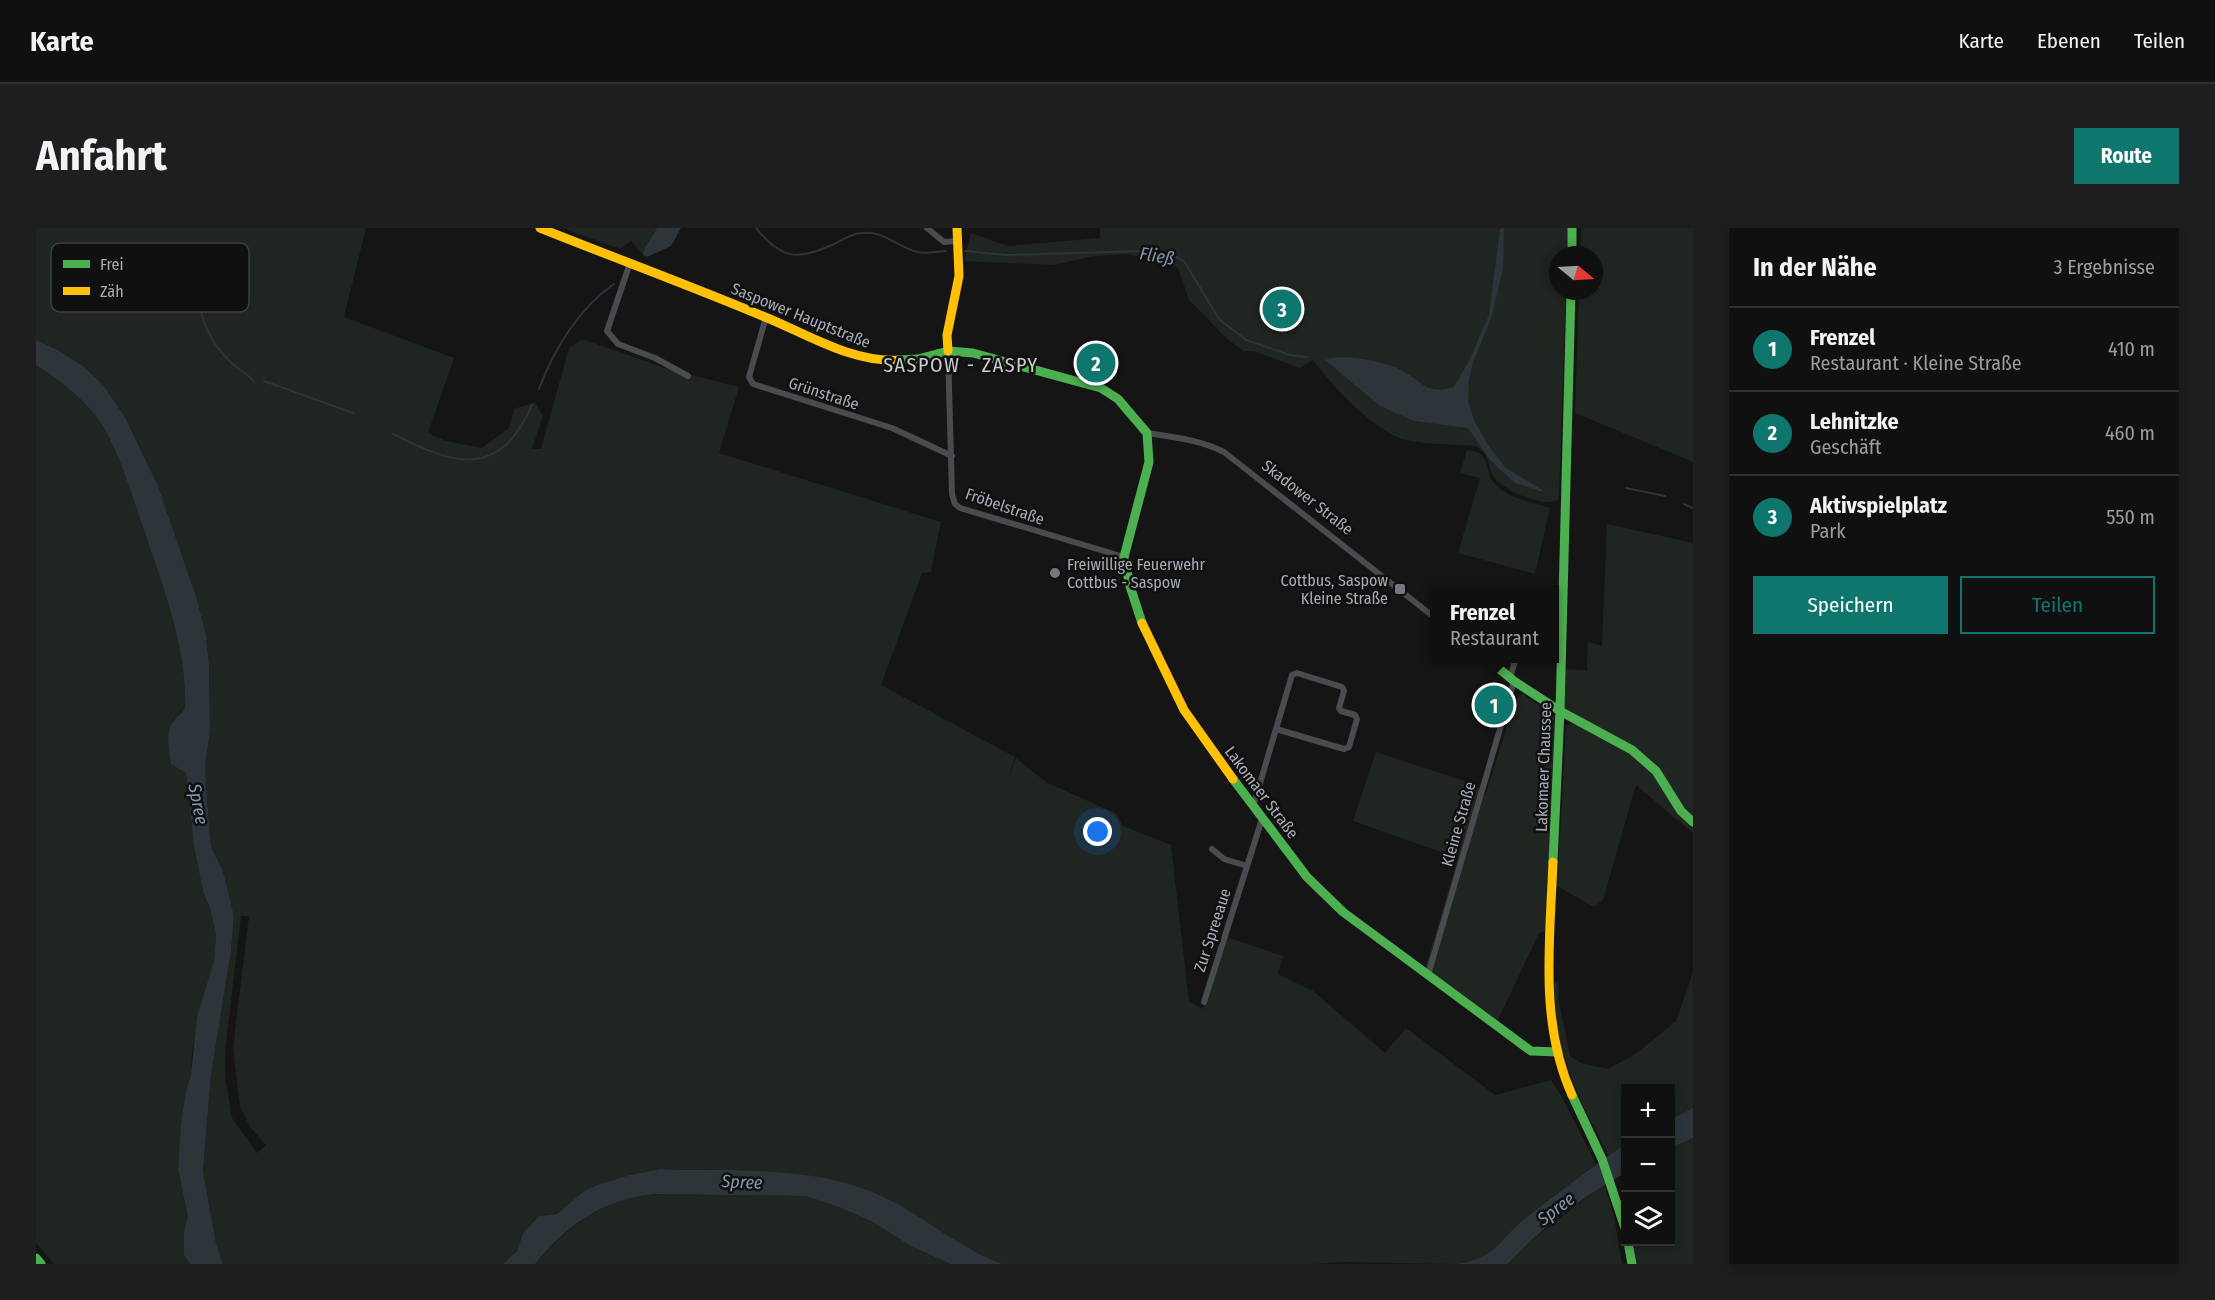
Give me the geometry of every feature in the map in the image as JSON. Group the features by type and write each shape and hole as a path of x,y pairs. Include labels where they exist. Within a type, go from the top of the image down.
{"street":[{"name":"Saspower Hauptstraße","path":"540,228 766,317 860,357 886,362 918,359 948,351 973,353 1101,388 1119,399 1147,433"},
{"path":"927,228 944,242 956,241"},
{"path":"948,351 947,335 959,276 957,228"},
{"path":"1572,228 1572,246"},
{"path":"630,263 607,330 618,345 656,358 688,376"},
{"name":"Lakomaer Chaussee","path":"1571,300 1560,711 1548,979 1550,1014 1568,1086 1598,1148 1616,1192 1621,1212"},
{"name":"Grünstraße","path":"766,317 749,377 753,384 892,429 952,456"},
{"name":"Fröbelstraße","path":"948,351 952,494 955,504 960,508 1124,557"},
{"name":"Lakomaer Straße","path":"1147,433 1149,462 1124,557 1130,586 1144,629 1184,710 1253,807 1307,877 1343,912 1531,1051 1558,1052"},
{"name":"Skadower Straße","path":"1147,433 1183,438 1212,446 1224,452 1430,614"},
{"path":"1492,663 1560,711 1632,750 1656,771 1681,811 1693,822"},
{"name":"Kleine Straße","path":"1428,975 1515,663"},
{"path":"1253,807 1276,729 1292,675 1297,673 1342,687 1344,691 1339,708 1357,719 1349,747 1344,749 1276,729"},
{"name":"Zur Spreeaue","path":"1204,1002 1262,819"},
{"path":"1212,849 1224,859 1247,866"},
{"path":"1629,1246 1632,1264"}],"shaded area":[{"path":"36,228 366,228 344,317 454,358 428,433 446,441 482,448 509,428 514,409 535,402 543,416 532,449 541,449 569,348 582,339 668,369 739,387 719,453 941,522 931,572 922,573 881,685 1015,757 1009,776 1016,758 1046,782 1117,814 1123,826 1171,845 1189,1002 1203,1009 1226,937 1283,956 1278,974 1313,991 1385,1053 1406,1028 1495,1095 1551,1080 1596,1164 1525,1218 1497,1248 1481,1259 1457,1264 1342,1262 1314,1264 1003,1264 980,1256 889,1199 851,1184 727,1170 660,1169 630,1175 583,1192 557,1214 539,1216 523,1233 517,1251 503,1264 223,1264 216,1243 203,1171 211,1075 231,951 234,916 223,871 211,847 205,766 210,731 206,635 196,596 158,486 126,419 83,366 58,350 36,340","holes":["241,916 249,916 233,1048 240,1107 250,1127 266,1145 257,1153 232,1118 225,1076 225,1052"]},
{"path":"562,228 657,228 645,246 643,255 631,241 621,249"},
{"path":"1100,228 1568,228 1567,246 1549,246 1549,300 1566,300 1559,499 1544,502 1509,490 1492,474 1486,456 1476,446 1411,441 1385,430 1357,409 1313,360 1300,368 1253,351 1244,351 1228,340 1189,300 1178,268 1168,262 1127,254 1095,256 1054,265 964,261 971,233 1008,246 1100,238"},
{"path":"1581,228 1693,228 1693,462 1575,413 1579,300 1603,300 1603,246 1580,246"},
{"path":"36,365 65,386 91,410 111,441 126,477 165,593 182,662 185,708 173,720 168,743 171,763 186,773 194,846 203,892 210,908 216,935 214,961 192,1052 178,1169 188,1217 184,1231 184,1255 190,1264 54,1264 36,1243"},
{"path":"1467,450 1481,454 1493,481 1502,490 1515,497 1550,508 1535,574 1458,553 1480,478 1460,473"},
{"path":"1607,524 1693,543 1693,833 1636,785 1603,900 1594,907 1557,886 1566,729 1567,725 1576,723 1578,716 1563,707 1566,669 1587,670 1588,642 1602,646"},
{"path":"1523,694 1557,718 1548,930 1539,933 1497,1022 1425,969 1458,858 1353,821 1376,752 1477,785 1485,796 1516,698"},
{"path":"1693,972 1693,1108 1675,1117 1675,1084 1621,1084 1621,1147 1608,1156 1580,1099 1564,1056 1553,983 1559,982 1558,997 1570,1056 1581,1063 1608,1069 1637,1053 1676,1021"},
{"path":"1693,1138 1693,1264 1637,1264 1634,1246 1675,1246 1675,1146"},
{"path":"1604,1184 1614,1216 1622,1264 1508,1264 1523,1247"},
{"path":"656,1194 806,1196 873,1222 909,1245 950,1264 535,1264 561,1237 588,1216 619,1202"}],"water":[{"path":"657,228 681,228 671,246 647,257 643,255 645,247"},
{"path":"1504,228 1503,269 1492,316 1473,363 1468,401 1474,420 1488,445 1506,468 1547,493 1515,483 1490,460 1468,428 1414,421 1380,406 1325,360 1341,357 1383,363 1407,373 1424,386 1436,390 1454,387 1469,361 1489,315 1500,229"},
{"name":"Spree","path":"36,340 58,350 83,366 103,385 126,419 158,486 196,596 206,635 210,731 205,766 211,847 223,871 234,916 231,951 211,1075 203,1171 216,1243 223,1264 190,1264 184,1255 184,1231 188,1217 178,1169 181,1125 191,1074 197,1017 214,961 216,935 210,908 203,892 194,846 186,773 171,764 169,752 169,729 185,708 185,685 178,639 158,571 126,477 111,441 91,410 65,386 36,365"},
{"path":"1693,1108 1693,1138 1675,1146 1675,1138 1675,1117"},
{"name":"Spree","path":"1621,1147 1621,1175 1563,1214 1508,1264 1457,1264 1482,1257 1490,1252 1518,1224"},
{"name":"Spree","path":"660,1169 776,1172 834,1180 888,1199 958,1242 1003,1264 950,1264 909,1245 873,1222 806,1196 656,1194 619,1201 588,1216 560,1237 535,1264 503,1264 517,1251 523,1233 539,1216 557,1214 583,1192 597,1185"}],"waterway":[{"name":"Fließ","path":"756,228 774,246 790,254 799,255 820,250 858,233 877,234 918,252 946,251"},
{"name":"Fließ","path":"965,251 1005,255 1145,251 1173,255 1184,261 1219,319 1246,340 1290,355 1307,357"},
{"path":"539,389 552,359 569,330 590,305 614,284"},
{"path":"202,312 213,341 223,354 255,383"},
{"path":"264,381 353,413"},
{"path":"393,434 436,453 455,458 473,459 490,455 505,446 519,429 532,405"},
{"path":"1626,488 1665,496"},
{"path":"1684,504 1693,508"}],"traffic: fast":[{"path":"1572,228 1572,246"},
{"path":"1553,862 1560,711 1571,300"},
{"path":"899,360 918,359 948,351 973,353 1101,388 1118,399 1147,433 1149,462 1124,557 1130,586 1142,623"},
{"path":"1492,663 1514,681 1560,711 1632,750 1656,771 1681,811 1693,822"},
{"path":"1233,779 1307,877 1343,912 1531,1051 1558,1052"},
{"path":"1572,1095 1602,1159 1621,1216"},
{"path":"1629,1246 1632,1264"},
{"path":"36,1258 41,1264"}],"traffic: slow":[{"path":"540,228 737,306 830,346 864,357 899,360"},
{"path":"948,351 947,335 959,276 957,228"},
{"path":"1142,623 1184,710 1233,779"},
{"path":"1553,862 1549,951 1551,1010 1555,1039 1572,1095"}],"place":[{"name":"Aktivspielplatz","path":"1282,309"},
{"name":"Lehnitzke","path":"1096,363"},
{"name":"Freiwillige Feuerwehr Cottbus - Saspow","path":"1055,573"},
{"name":"Cottbus, Saspow Kleine Straße","path":"1400,589"},
{"name":"Frenzel","path":"1494,705"}],"district":[{"name":"SASPOW - ZASPY","path":"961,365"}]}
